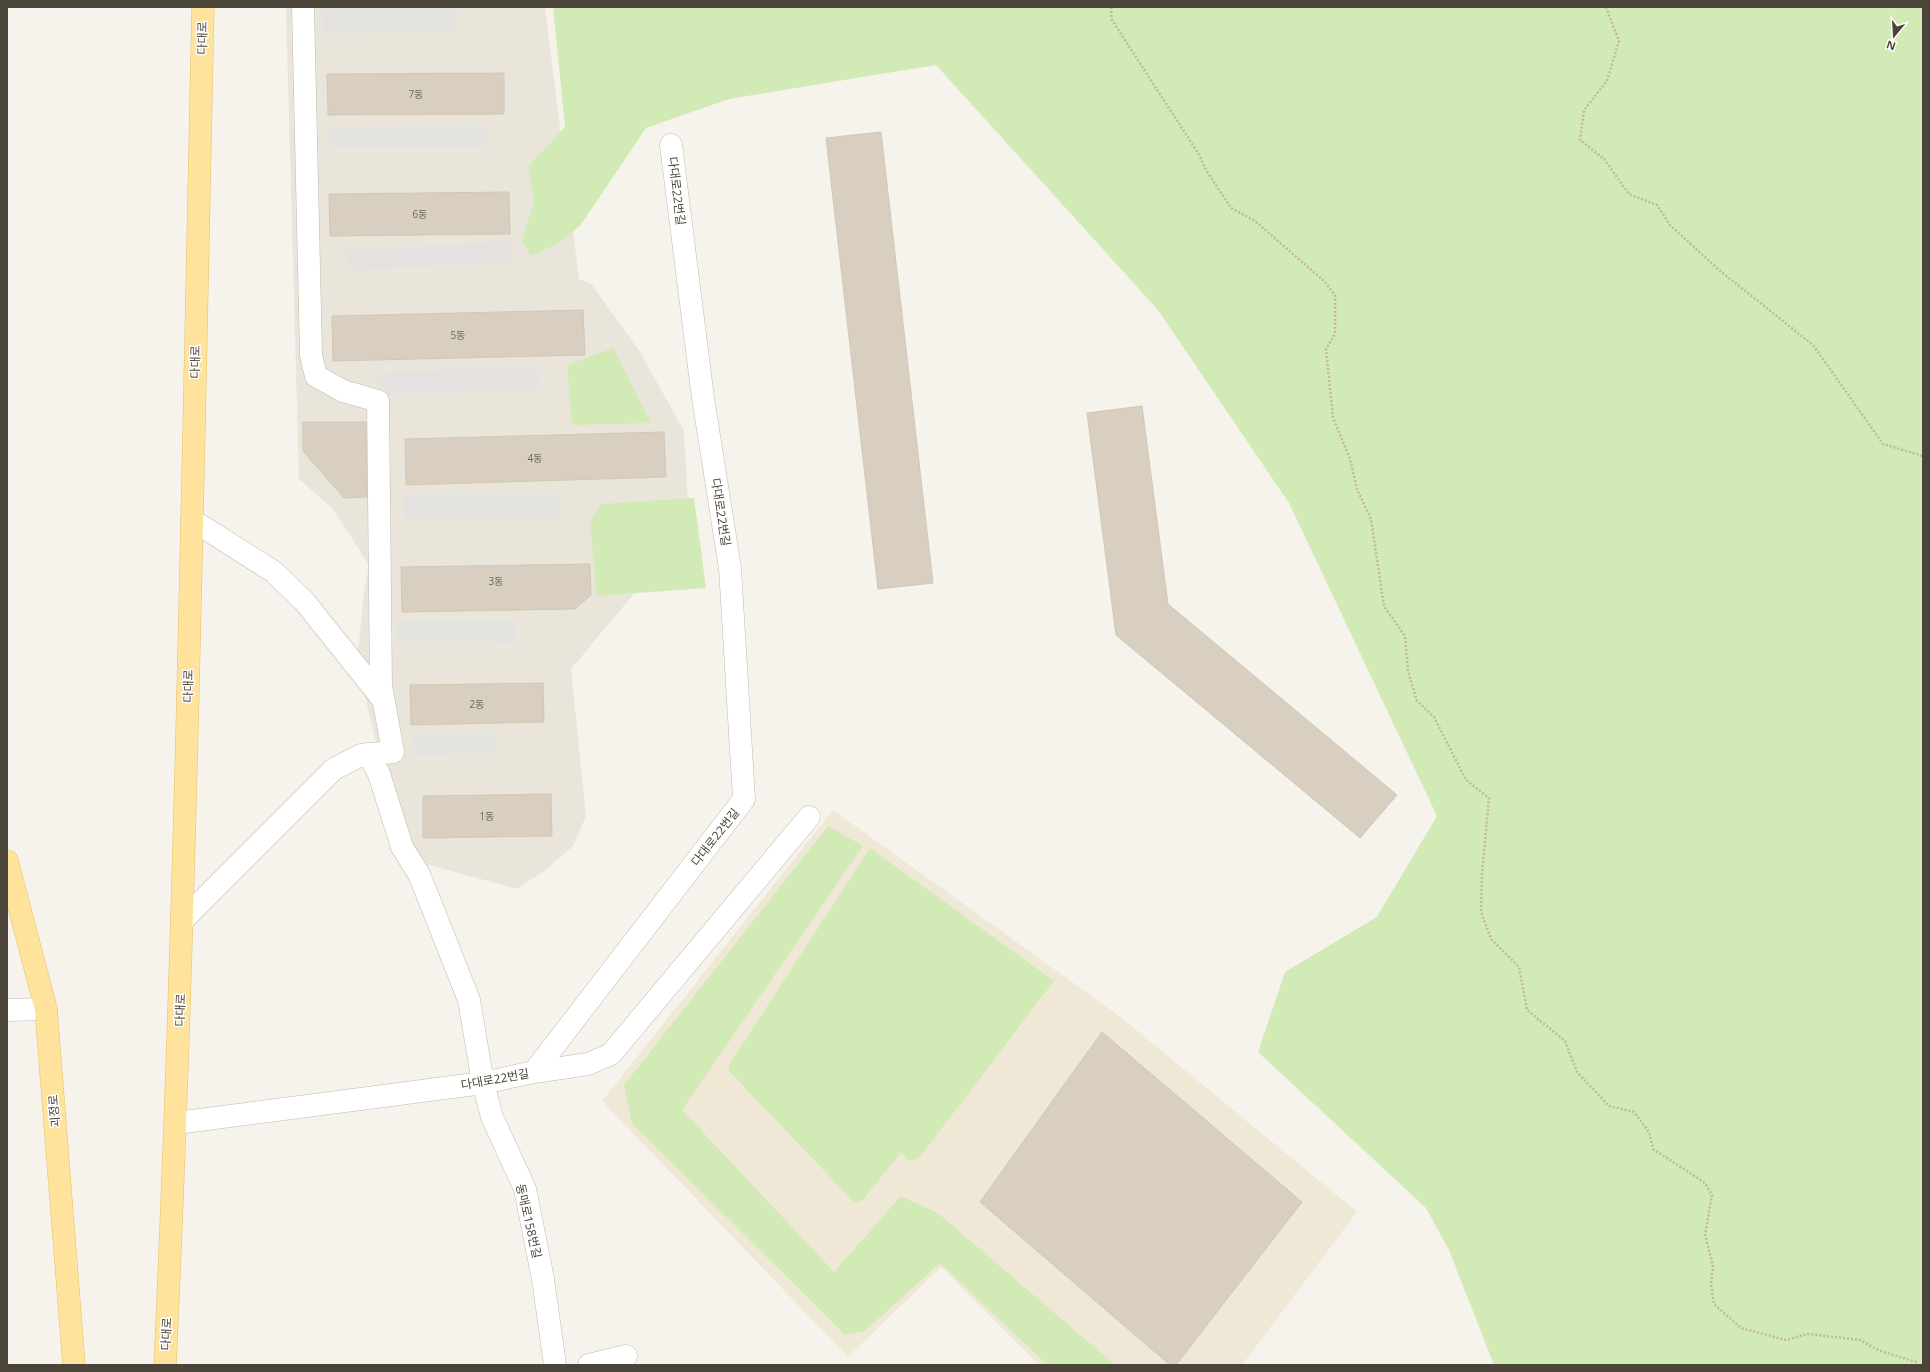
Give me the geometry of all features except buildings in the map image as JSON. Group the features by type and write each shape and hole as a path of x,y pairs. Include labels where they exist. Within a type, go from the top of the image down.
{"main road":[{"name":"다대로","path":"165,1365 176,1123 182,921 203,7"},
{"name":"괴정로","path":"7,861 46,1009 74,1365"}],"street":[{"path":"182,921 334,769 361,755 393,752 381,686 378,401 342,391 316,376 311,355 303,7"},
{"name":"다대로22번길","path":"176,1123 483,1083 534,1072 744,799 730,568 703,398 671,146"},
{"path":"192,520 279,577 304,601 384,701"},
{"name":"동매로158번길","path":"368,754 378,774 402,847 419,874 469,1000 483,1083 492,1117 525,1189 543,1279 555,1365"},
{"path":"534,1072 588,1064 611,1054 809,817"},
{"path":"7,1010 46,1009"},
{"path":"589,1365 626,1356"}],"path":[{"path":"1111,7 1112,20 1198,153 1206,170 1231,208 1255,221 1324,281 1335,295 1335,334 1326,349 1333,418 1350,458 1357,489 1371,519 1384,606 1405,636 1408,671 1417,702 1434,717 1466,780 1489,798 1482,874 1481,912 1491,939 1519,967 1527,1010 1565,1041 1578,1072 1609,1106 1634,1112 1649,1132 1653,1150 1705,1183 1712,1195 1705,1234 1713,1266 1711,1284 1714,1304 1741,1328 1786,1340 1808,1334 1860,1340 1878,1350 1916,1362 1917,1365"},
{"path":"1606,7 1619,41 1607,81 1584,110 1580,140 1604,159 1629,194 1657,205 1670,225 1719,270 1813,346 1883,444 1902,448 1923,456"}],"shaded area":[{"path":"286,7 545,7 579,279 592,285 640,352 684,431 688,502 656,567 571,669 586,816 573,846 544,871 517,889 411,860 384,777 365,696 358,650 364,593 369,565 333,509 299,479"},
{"path":"456,8 457,31 323,33 322,9"},
{"path":"488,126 487,147 329,148 329,127"},
{"path":"510,242 511,264 347,270 346,248"},
{"path":"539,369 539,391 379,395 378,372"},
{"path":"403,494 560,494 560,519 404,519"},
{"path":"515,620 515,643 396,642 396,621"},
{"path":"495,733 496,753 414,756 413,736"},
{"path":"833,810 1118,1015 1357,1212 1242,1365 1039,1365 941,1267 848,1357 602,1101"}],"green space":[{"path":"553,7 1923,7 1923,1365 1494,1365 1449,1250 1426,1208 1258,1052 1285,972 1377,917 1437,816 1289,503 1158,310 936,65 729,99 646,128 580,226 557,244 531,256 522,241 534,200 528,167 565,127"},
{"path":"613,348 651,423 572,425 567,365"},
{"path":"694,498 706,588 597,596 590,523 601,504"},
{"path":"828,826 863,846 682,1110 834,1272 901,1196 939,1214 1115,1365 1047,1365 940,1263 865,1331 845,1335 632,1123 624,1085"},
{"path":"870,848 1054,981 919,1158 909,1161 901,1152 863,1200 855,1203 729,1071 729,1065"}]}
